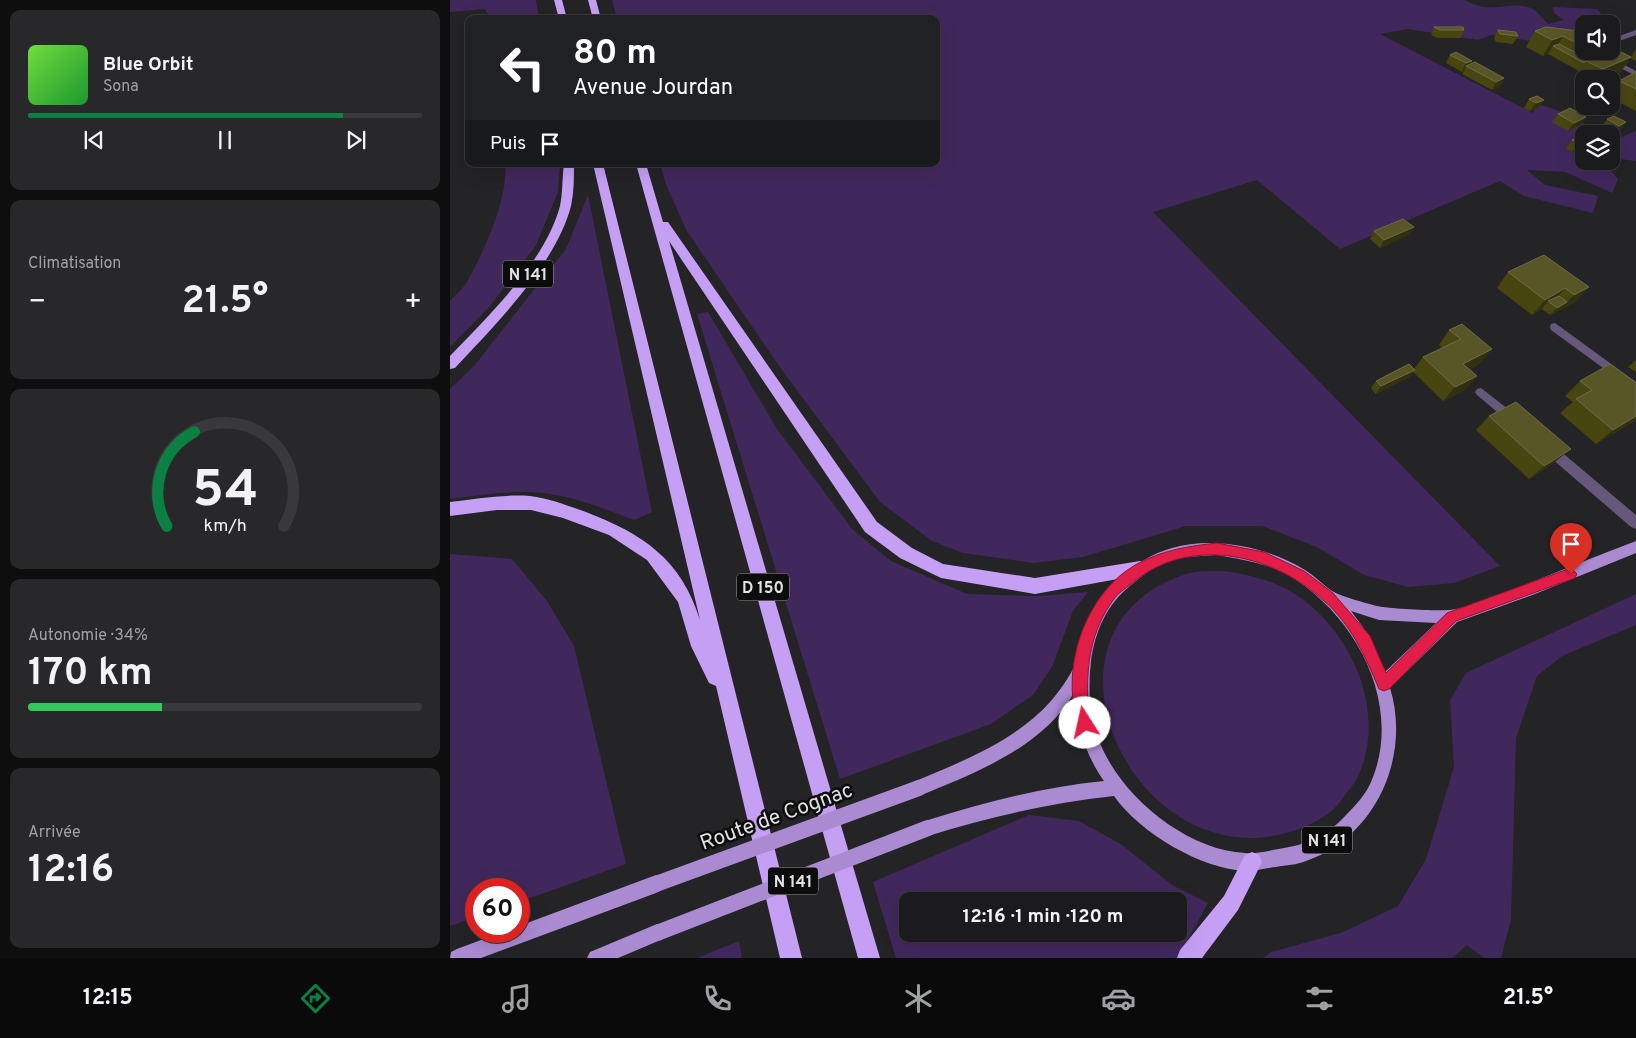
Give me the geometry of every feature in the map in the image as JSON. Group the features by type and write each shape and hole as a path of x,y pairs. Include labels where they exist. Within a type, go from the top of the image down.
{"highway":[{"path":"558,0 562,15"},
{"path":"592,0 596,15"},
{"name":"N 141","path":"450,364 511,299 544,251 564,208 569,167"},
{"path":"599,167 791,958"},
{"path":"642,167 657,215 872,527 906,553 941,572 1035,586 1140,568"},
{"name":"D 150","path":"657,215 869,958"},
{"path":"450,509 498,503 531,503 564,511 615,530 653,555 684,598 700,646 728,704"},
{"path":"1188,958 1231,903 1252,862"}],"main road":[{"path":"1329,597 1379,613 1452,617 1535,588 1636,547"},
{"name":"N 141","path":"1217,548 1259,556 1300,575 1329,597 1365,641 1384,684 1390,735 1378,784 1350,826 1306,853 1252,862 1214,856 1176,840 1144,817 1116,788 1091,742 1081,710 1080,670 1089,628 1110,594 1140,568 1177,553 1217,548"},
{"path":"1384,684 1452,617"},
{"name":"Route de Cognac","path":"457,958 919,788 992,756 1027,733 1055,708 1080,670"},
{"name":"N 141","path":"596,958 928,828 974,813 1027,800 1082,790 1116,788"}],"street":[{"path":"1620,38 1636,32"},
{"path":"1609,60 1636,74"},
{"path":"1555,327 1636,388"},
{"path":"1481,392 1526,430"},
{"path":"1540,442 1636,523"}],"shaded area":[{"path":"450,0 536,0 538,15 489,15 485,9 450,12"},
{"path":"612,0 1465,0 1484,7 1523,6 1531,8 1548,24 1564,20 1554,13 1553,7 1597,9 1602,15 1575,15 1575,45 1570,47 1491,35 1478,40 1408,29 1380,34 1533,113 1538,104 1560,111 1587,125 1575,125 1575,170 1610,170 1618,179 1612,193 1565,172 1527,170 1545,185 1598,196 1593,213 1524,196 1500,181 1340,249 1257,180 1153,212 1500,566 1454,583 1408,587 1364,575 1317,547 1262,526 1186,526 1083,557 1033,563 963,553 932,541 880,502 779,366 687,231 667,187 661,167 940,167 940,15 616,15"},
{"path":"1636,131 1636,161 1620,159 1620,137"},
{"path":"505,167 560,167 558,192 536,245 490,306 450,347 450,301 466,283 488,239 499,207"},
{"path":"588,195 652,512 634,520 577,500 530,492 496,493 450,499 450,389 474,366 566,249"},
{"path":"708,312 777,429 852,529 891,561 967,594 1038,596 1088,592 1073,611 1052,667 1033,695 991,724 840,779 697,314"},
{"path":"450,554 512,559 547,601 574,646 626,864 530,898 530,878 465,878 465,921 450,926"},
{"path":"1200,571 1224,571 1252,576 1278,585 1295,594 1315,609 1333,628 1347,650 1358,674 1366,699 1369,724 1367,750 1355,781 1340,802 1328,814 1304,827 1278,835 1224,835 1177,815 1139,780 1114,736 1103,688 1110,642 1137,602 1186,574"},
{"path":"1636,594 1636,625 1562,656 1537,676 1516,738 1511,919 1501,958 1484,958 1467,945 1452,958 1263,958 1271,952 1341,933 1398,906 1426,859 1454,767 1450,700 1466,673"},
{"path":"1029,815 1079,821 1122,845 1172,885 1186,892 899,892 899,942 1187,942 1178,958 896,958 873,882"},
{"path":"1187,892 1208,903 1187,942"},
{"path":"739,941 742,958 697,958"}],"building":[{"path":"1434,27 1463,27 1464,30 1440,30"},
{"path":"1546,27 1575,31 1575,42 1563,36 1552,40 1535,31"},
{"path":"1498,30 1516,32 1518,36 1500,34"},
{"path":"1559,44 1575,52 1575,58 1553,46"},
{"path":"1456,52 1472,61 1466,63 1450,55"},
{"path":"1620,52 1631,57 1603,69 1586,61 1620,60"},
{"path":"1475,62 1504,78 1496,82 1466,66"},
{"path":"1636,72 1636,89 1620,81"},
{"path":"1537,96 1544,100 1536,103 1529,99"},
{"path":"1570,108 1575,111 1575,115 1586,117 1574,123 1558,114"},
{"path":"1614,116 1626,122 1617,125 1607,119"},
{"path":"1403,219 1414,227 1384,240 1374,231"},
{"path":"1544,255 1589,287 1574,295 1565,288 1545,300 1508,272"},
{"path":"1559,296 1567,302 1557,308 1548,301"},
{"path":"1462,324 1492,349 1463,364 1477,376 1455,387 1423,357 1461,339 1449,330"},
{"path":"1409,364 1415,370 1381,386 1376,381"},
{"path":"1610,364 1636,383 1636,416 1613,430 1576,399 1592,390 1580,381"},
{"path":"1516,402 1571,449 1544,466 1489,416"}],"route":[{"path":"1085,723 1081,710 1080,670 1089,628 1110,594 1140,568 1177,553 1217,548 1245,553 1259,556 1300,575 1329,597 1365,641 1384,684 1452,617 1571,574"}]}
